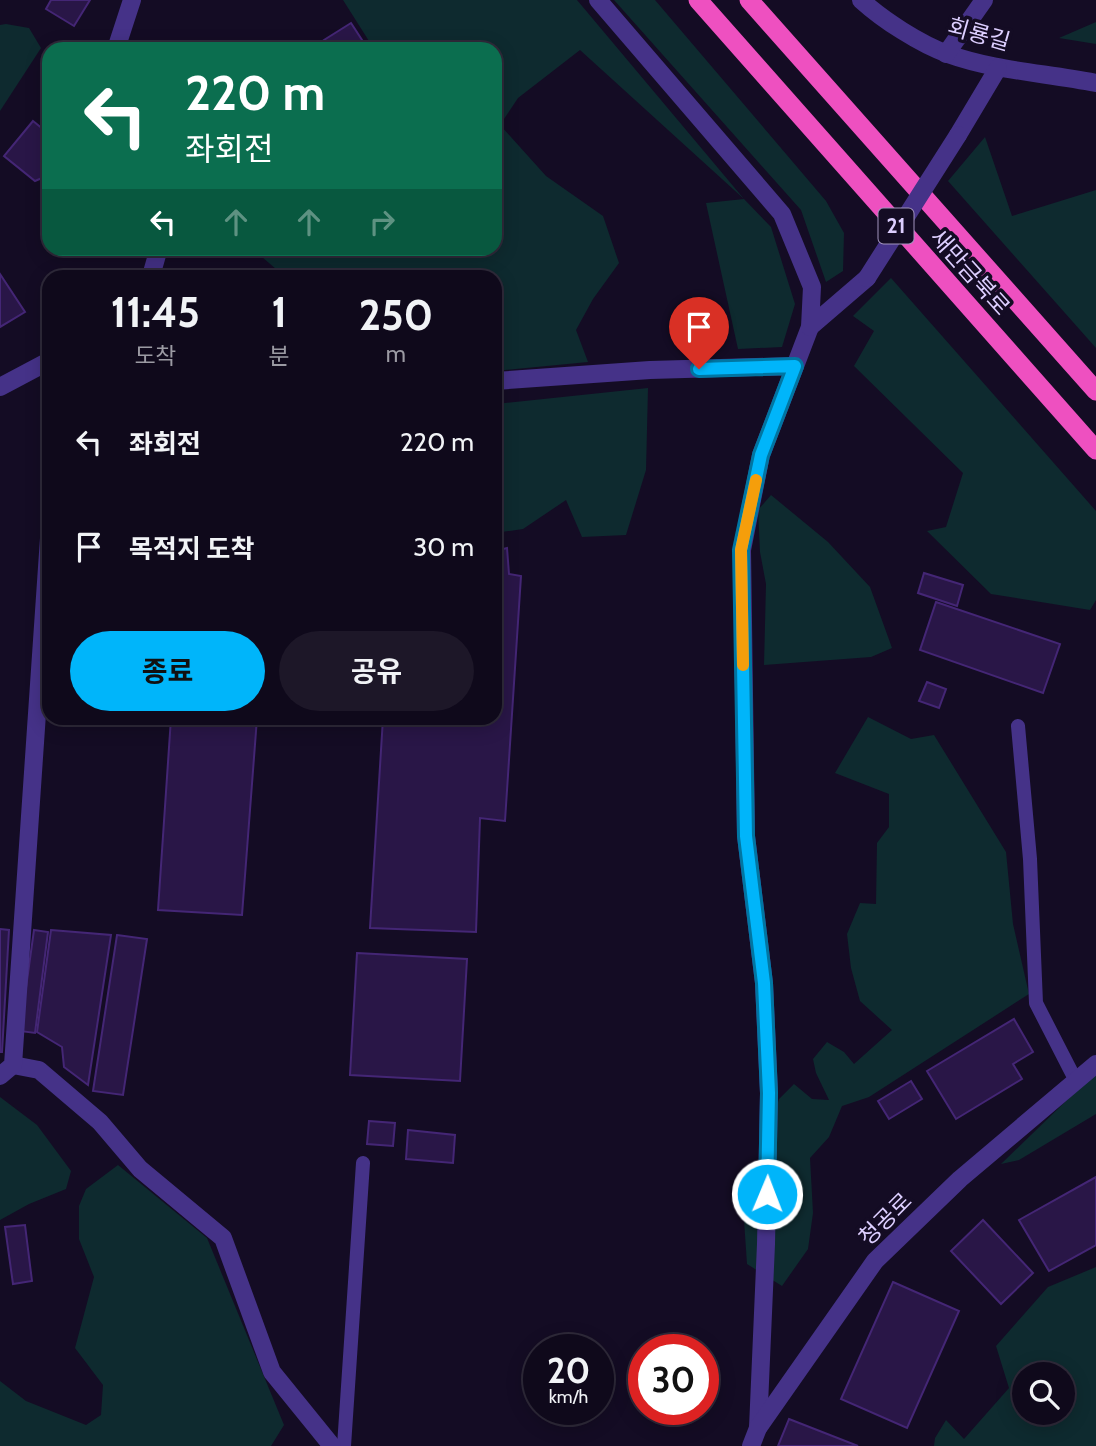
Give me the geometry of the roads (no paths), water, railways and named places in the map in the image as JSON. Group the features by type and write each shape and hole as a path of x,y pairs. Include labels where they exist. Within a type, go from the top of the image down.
{"highway":[{"name":"새만금북로","path":"698,0 1096,450"},
{"name":"새만금북로","path":"749,0 1096,391"}],"street":[{"path":"118,42 132,0"},
{"path":"598,0 782,215 811,287 810,327 761,455 741,550 746,836 764,983 769,1093 758,1428"},
{"name":"회룡길","path":"861,0 881,18 946,54 998,68 1096,83"},
{"path":"946,54 984,0"},
{"path":"810,327 867,278 998,68"},
{"path":"0,387 42,364"},
{"path":"502,381 650,370 795,366"},
{"path":"42,627 7,1070 39,1070 100,1122 140,1169 223,1238 272,1372 332,1446"},
{"name":"청공로","path":"751,1446 758,1428 875,1261 960,1179 1096,1064"}],"lane":[{"path":"1018,726 1030,859 1036,1003 1076,1081"},
{"path":"344,1446 363,1163"}]}
